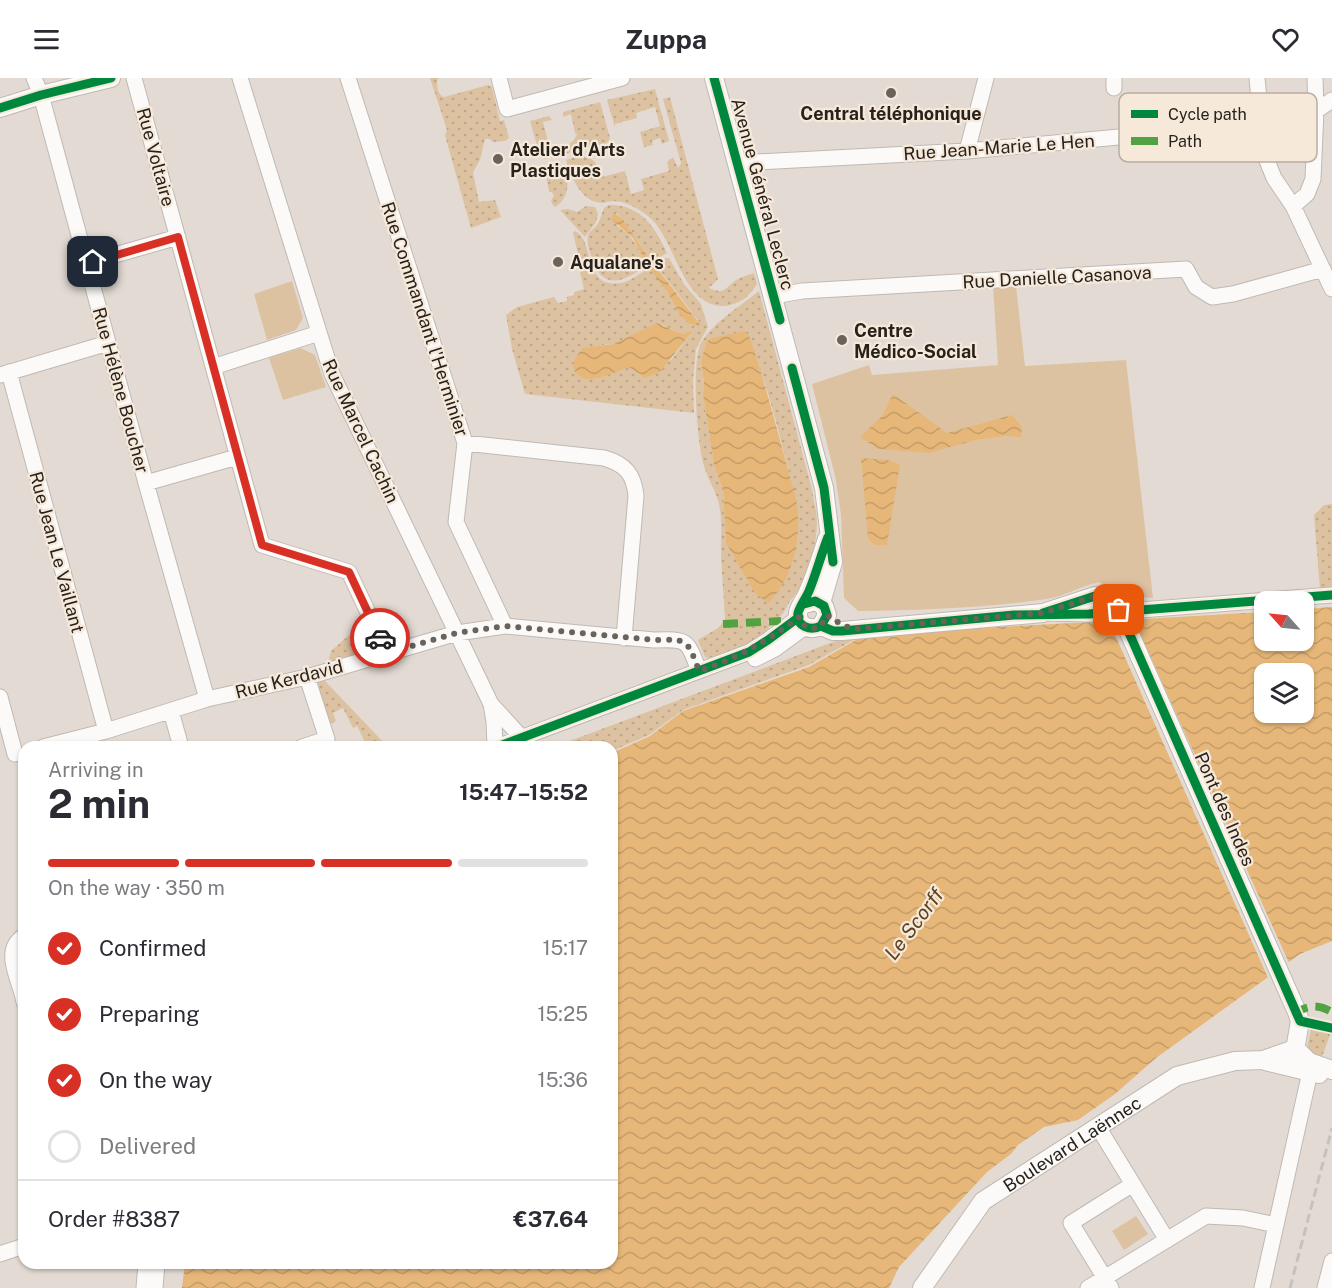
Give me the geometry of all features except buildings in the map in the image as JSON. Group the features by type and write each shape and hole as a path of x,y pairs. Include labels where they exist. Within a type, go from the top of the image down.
{"main road":[{"path":"0,108 38,86 111,78"},
{"name":"Avenue Général Leclerc","path":"714,78 825,488 829,534 813,615"},
{"path":"813,615 833,631 1043,613 1095,596 1113,602 1119,610"},
{"name":"Pont des Indes","path":"1119,610 1297,1015 1296,1061"},
{"name":"Boulevard Laënnec","path":"922,1288 983,1201 1178,1076 1235,1061 1296,1061"},
{"path":"1296,1061 1332,1071"},
{"path":"1296,1061 1332,1078"}],"street":[{"name":"Rue Voltaire","path":"134,78 262,545 349,572 387,653"},
{"name":"Rue Marcel Cachin","path":"240,78 332,374 491,704 523,741"},
{"name":"Rue Commandant l'Herminier","path":"348,78 465,443 456,522 505,626"},
{"path":"499,78 507,109 622,78"},
{"path":"967,151 986,78"},
{"path":"1257,78 1258,93"},
{"path":"1315,78 1315,93"},
{"name":"Rue Hélène Boucher","path":"38,86 207,699"},
{"path":"1317,110 1332,99"},
{"name":"Rue Jean-Marie Le Hen","path":"737,164 967,151 1119,137"},
{"path":"1268,162 1274,178 1293,206 1332,289"},
{"path":"1293,206 1306,194 1313,179 1314,162"},
{"path":"87,263 178,237"},
{"name":"Rue Danielle Casanova","path":"774,296 802,291 1186,269 1196,287 1212,297 1233,294 1323,269"},
{"path":"213,367 319,333"},
{"path":"5,374 108,343"},
{"name":"Rue Jean Le Vaillant","path":"5,374 106,731"},
{"path":"465,443 604,458 626,468 635,484 636,496 624,638"},
{"name":"Rue Hélène Boucher","path":"146,483 237,457"},
{"path":"1119,610 1332,595"},
{"path":"526,741 749,652 813,615"},
{"path":"527,741 754,660 775,649 813,615"},
{"name":"Rue Kerdavid","path":"67,741 207,699 307,677 457,633 505,626 624,638 682,641 690,648 699,671"},
{"path":"307,677 327,739 321,741"},
{"path":"0,697 18,747"},
{"name":"Rue Marcel Cachin","path":"491,704 496,741"},
{"path":"171,711 179,741"},
{"path":"0,758 18,754"},
{"path":"18,941 11,946 4,958 18,984"},
{"path":"1262,1288 1276,1226 1296,1061"},
{"path":"1098,1127 1167,1240"},
{"path":"1107,1283 1071,1223 1133,1184"},
{"path":"1088,1288 1107,1283 1167,1240 1206,1216 1243,1218 1276,1226"},
{"path":"0,1263 12,1250"},
{"path":"1325,1288 1332,1261"},
{"path":"144,1288 146,1269"},
{"path":"155,1288 157,1269"}],"shaded area":[{"path":"430,78 438,78 438,89 444,97 488,85 492,87 500,121 504,120 509,138 505,141 493,142 485,139 480,160 473,172 479,202 495,200 501,217 471,228 445,135 447,130"},
{"path":"655,89 669,141 662,144 660,138 652,141 653,145 644,147 640,132 660,126 655,107 636,113 637,118 615,124 615,128 607,100"},
{"path":"670,97 718,279 709,288 722,291 737,280 754,273 757,284 747,296 734,304 724,306 710,303 698,295 688,284 658,226 637,208 615,201 599,203 591,200 577,185 566,160 589,158 596,164 602,177 625,171 631,194 644,190 641,179 669,171 667,162 673,157 678,168 681,163 663,99"},
{"path":"600,102 610,138 607,143 545,159 540,156 530,121 549,116 552,120 543,122 547,143 554,147 566,147 577,134 571,114 563,117 563,112"},
{"path":"559,162 566,173 568,186 564,198 555,207 552,204 551,200 554,196 552,192 549,192 545,168 548,164"},
{"path":"609,205 630,209 646,219 658,235 667,253 652,262 622,218 616,213 617,226 631,238 647,265 624,279 609,280 602,276 588,248 589,233 598,223 604,208"},
{"path":"586,206 595,207 598,214 596,222 585,237 560,210 568,209 577,212"},
{"path":"575,231 581,236 595,273 602,280 611,283 625,282 650,268 689,324 699,326 700,323 655,264 669,258 684,284 701,304 708,327 696,349 693,381 694,413 525,394 512,349 506,315 517,307 554,297 558,303 567,301 567,297 574,295 574,292 584,289 573,233","holes":["663,325 683,334 690,330 692,332 672,359 644,378 629,367 581,376 574,370 601,345 613,344"]},
{"path":"292,281 303,318 296,330 267,340 254,294"},
{"path":"1016,286 1025,366 1126,360 1153,598 1123,596 1099,582 1054,598 1000,605 858,611 844,598 841,515 836,480 812,384 869,365 872,375 998,365 993,287"},
{"path":"759,291 812,489 817,518 816,540 803,582 782,615 767,621 770,625 766,631 752,642 708,658 705,657 698,640 718,628 725,620 720,509 701,455 697,423 698,353 706,335","holes":["745,332 775,417 797,506 726,543 723,490 714,465 703,395 701,362 706,342"]},
{"path":"301,348 315,355 326,387 283,400 269,358"},
{"path":"1332,504 1332,589 1320,589 1314,515 1324,505"},
{"path":"364,622 376,643 376,650 327,666 331,651"},
{"path":"846,637 859,637 809,665 683,710 649,735 618,748 618,741 570,741"},
{"path":"324,680 382,741 364,741 357,726 353,728 343,708 333,713 336,721 328,725 314,684"},
{"path":"1311,1028 1331,1032 1322,1057 1314,1055 1307,1048"},
{"path":"1136,1216 1148,1234 1124,1250 1112,1231"}],"water":[{"path":"614,213 622,218 700,326 689,324 679,313 669,294 647,265 633,238 611,219"},
{"path":"657,323 683,334 691,330 692,332 660,372 644,378 629,367 600,378 585,379 574,370 574,361 583,348 613,344"},
{"path":"745,331 759,365 797,504 798,530 794,557 784,582 768,603 755,593 726,543 723,490 714,465 703,395 701,362 706,342 712,338"},
{"path":"893,394 947,433 1012,415 1022,427 1021,437 1005,436 975,440 930,453 878,449 860,437 882,416"},
{"path":"861,458 889,460 900,465 887,545 875,545 868,539"},
{"name":"Le Scorff","path":"1332,607 1332,941 1300,954 1156,1058 1115,1094 1078,1120 1044,1127 1018,1145 1011,1154 987,1172 899,1267 889,1288 182,1288 184,1269 618,1269 618,750 650,736 683,711 809,667 861,637 940,630 1092,622 1104,631 1113,634 1137,627 1142,619 1254,613 1254,651 1314,651 1314,608"}],"pier":[{"path":"1137,627 1290,965 1269,980 1115,635"}],"railway":[{"path":"1290,1288 1332,1128"}],"marked path":[{"path":"1118,630 1128,629 1134,625 1141,609"},
{"path":"723,624 781,621"},
{"path":"1294,1014 1313,1007 1332,1012"}],"cycle path":[{"path":"0,108 41,95 111,78"},
{"path":"714,78 780,320"},
{"path":"792,368 824,488 833,562"},
{"path":"804,604 815,601 824,606 827,615 821,626 805,627 799,622 798,613 809,591 828,537"},
{"path":"821,626 833,631 842,631 1014,615 1089,614 1332,595"},
{"path":"1043,613 1095,596 1113,601 1119,610 1300,1021 1332,1028"},
{"path":"513,741 749,652 799,617"}],"way so far":[{"path":"380,638 387,653 457,633 505,626 654,640 677,640 687,644 690,648 699,671 749,652 799,617 805,627 811,629 821,626 827,615 836,622 854,629 869,628 1043,613 1095,596 1104,597 1113,602 1119,610"}],"place":[{"name":"Central téléphonique","path":"891,93"},
{"name":"Atelier d'Arts Plastiques","path":"498,159"},
{"name":"Aqualane's","path":"558,262"},
{"name":"Centre Médico-Social","path":"842,340"}],"route":[{"path":"93,262 178,237 262,545 349,572 380,638"}]}
